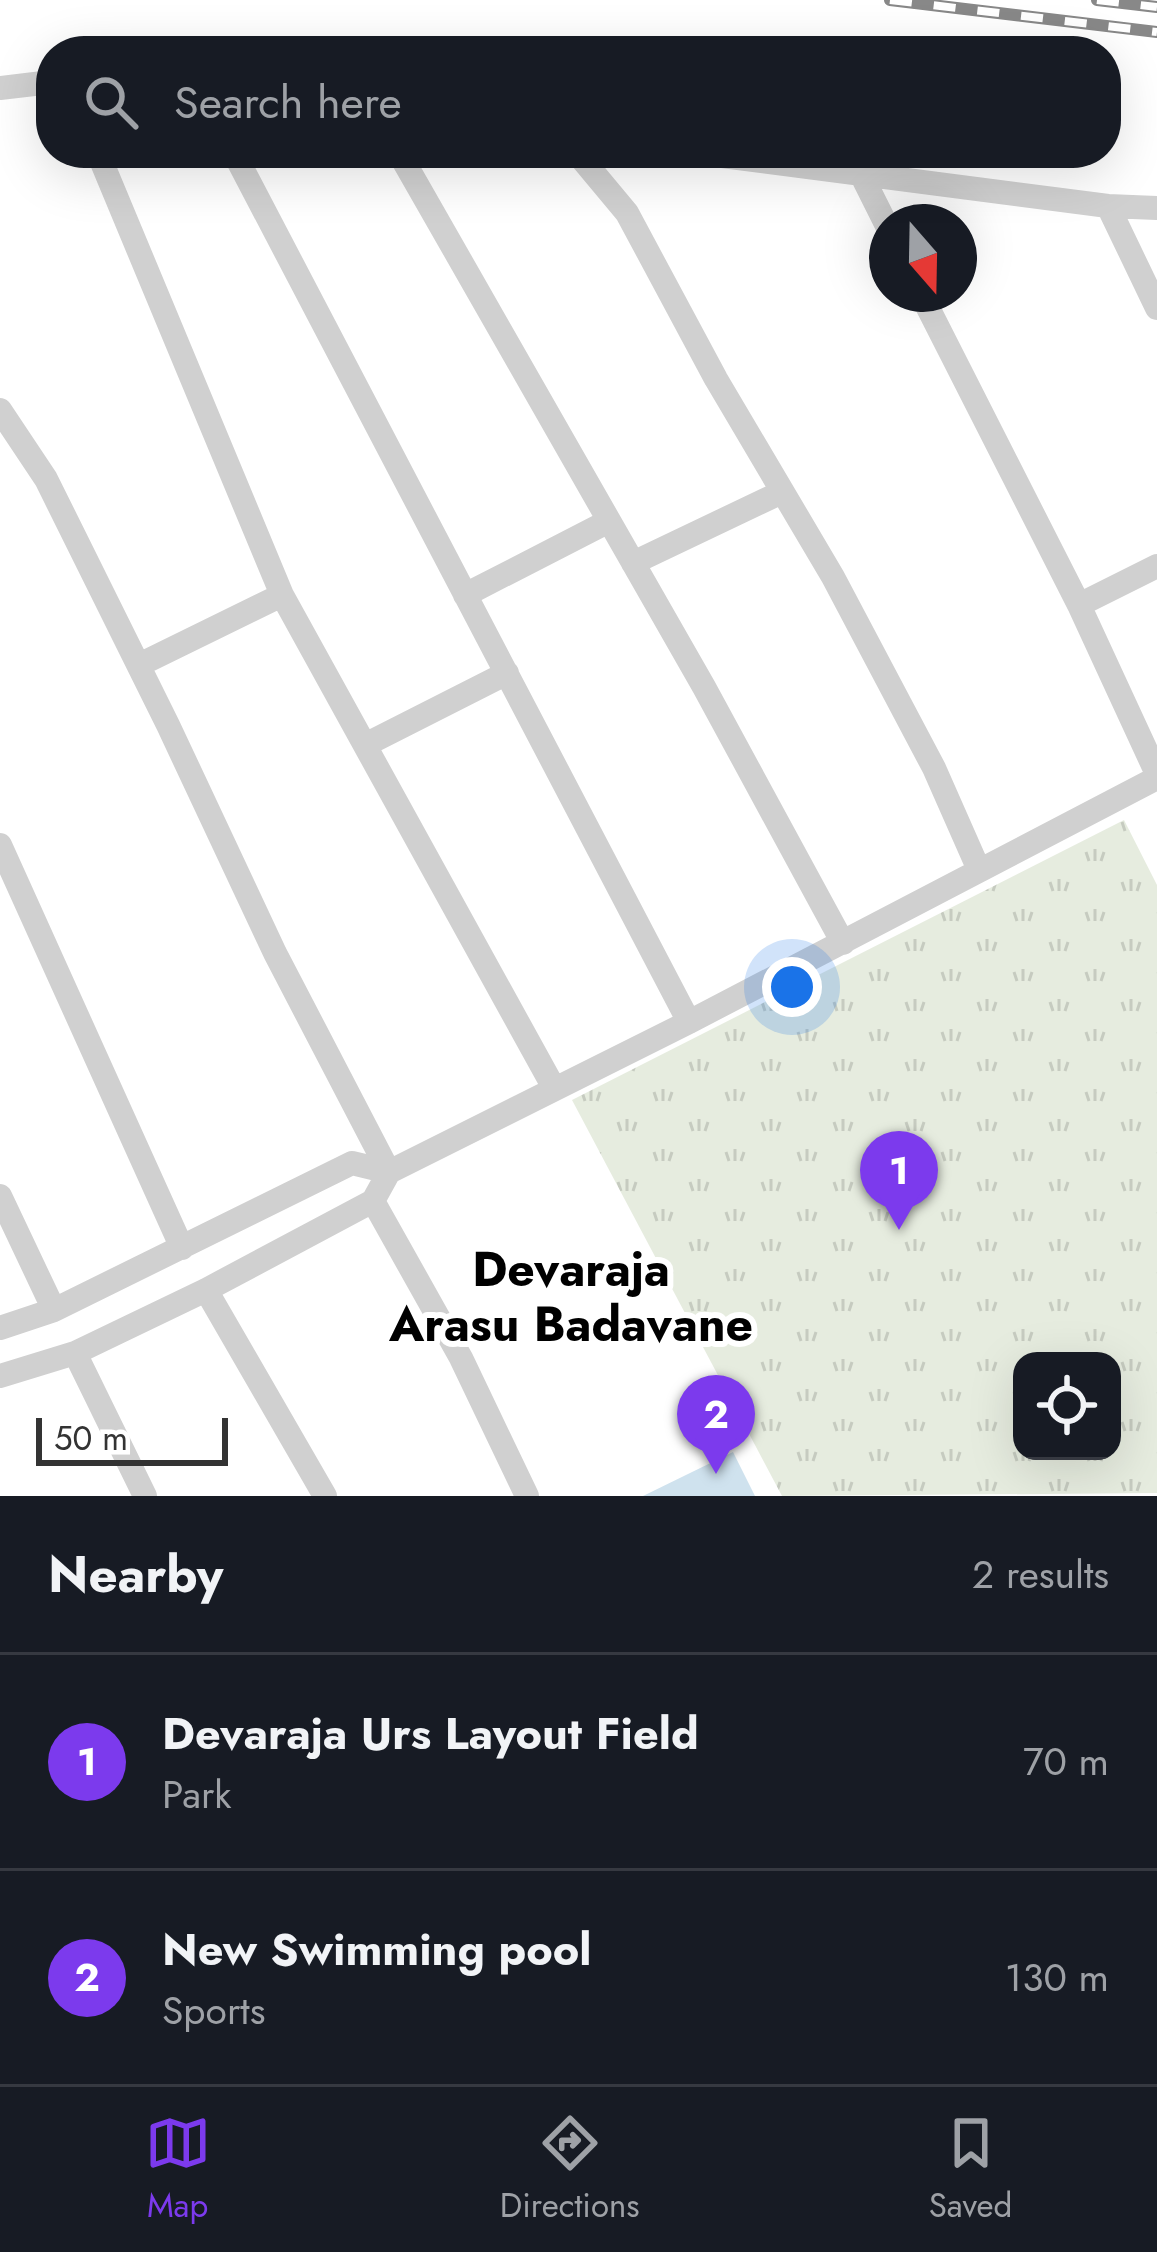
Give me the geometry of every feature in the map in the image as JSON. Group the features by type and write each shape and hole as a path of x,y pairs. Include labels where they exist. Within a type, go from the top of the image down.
{"street":[{"path":"0,88 36,84"},
{"path":"104,168 282,595 554,1088"},
{"path":"242,168 689,1022"},
{"path":"408,168 843,943"},
{"path":"590,168 628,213 716,379 833,578 922,747 979,870"},
{"path":"805,168 1157,208"},
{"path":"862,176 876,204"},
{"path":"1108,206 1157,308"},
{"path":"0,1376 75,1353 206,1290 373,1201 389,1172 843,943 1157,776 1079,605 930,312"},
{"path":"1,415 46,479 275,952 389,1172"},
{"path":"633,563 782,492"},
{"path":"465,596 609,521"},
{"path":"1079,605 1157,566"},
{"path":"139,665 282,595"},
{"path":"367,744 507,673"},
{"path":"0,845 182,1248"},
{"path":"0,1328 54,1310 352,1163 389,1172"},
{"path":"0,1196 54,1310"},
{"path":"373,1201 461,1358 527,1496"},
{"path":"206,1290 325,1496"},
{"path":"75,1353 145,1496"}],"green space":[{"path":"1124,820 1157,885 1157,1493 782,1496 572,1100"}],"water":[{"path":"733,1452 755,1496 643,1496"}],"railway":[{"path":"890,0 1157,32"},
{"path":"1097,0 1157,7"}],"place":[{"name":"Devaraja Urs Layout Field","path":"899,1230"},
{"name":"New Swimming pool","path":"716,1474"}],"district":[{"name":"Devaraja Arasu Badavane","path":"571,1296"}]}
